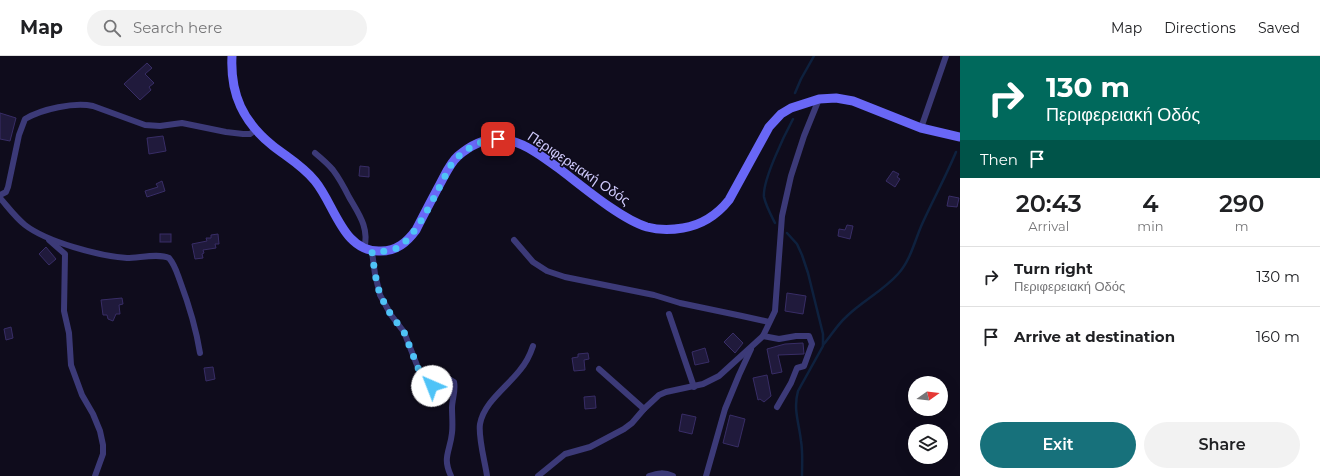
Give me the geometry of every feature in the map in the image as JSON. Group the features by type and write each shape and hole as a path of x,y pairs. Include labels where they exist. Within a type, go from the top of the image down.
{"main road":[{"path":"232,56 232,78 239,104 246,118 273,146 314,179 328,199 343,229 353,242 368,250"},
{"name":"Περιφερειακή Οδός","path":"368,250 390,250 404,244 416,230 454,160 472,146 494,139 516,142 532,149 610,206 641,225 650,228 675,229 692,226 710,217 721,209 729,200 769,127 776,118 802,103 819,99 836,98 847,100 921,128 960,137"}],"street":[{"path":"921,128 946,56"},
{"path":"538,476 565,454 590,447 624,429 632,423 658,395 694,387 719,376 763,336 775,311 782,216 802,142 819,99"},
{"path":"0,195 6,192 10,183 18,135 25,119 43,112 78,104 85,104 130,121 148,126 182,123 247,135 256,130"},
{"path":"315,153 332,168 359,213 364,226 366,242 380,295 391,315 404,332 424,383 427,386 432,386 449,379 454,382 452,434 446,460 451,476"},
{"path":"0,198 14,215 65,254 64,311 69,333 71,365 82,395 93,414 100,431 103,445 103,454 95,476"},
{"path":"46,238 113,257 131,258 162,256 170,258 190,308 200,353"},
{"path":"514,240 533,262 547,271 565,277 654,295 680,303 769,322"},
{"path":"669,314 694,387"},
{"path":"763,336 780,338 809,336 812,344 804,366 797,368 777,406"},
{"path":"487,476 479,430 482,419 491,403 520,370 528,358 533,346"},
{"path":"706,476 725,409 753,346"},
{"path":"599,369 644,409"},
{"path":"649,476 659,473 666,473 673,476"}],"building":[{"path":"147,63 152,68 145,74 154,83 149,87 151,90 140,100 124,84"},
{"path":"0,113 16,118 10,141 0,139"},
{"path":"163,136 166,151 149,154 147,138"},
{"path":"360,166 369,167 369,177 359,176"},
{"path":"893,171 899,174 897,177 900,179 895,187 886,181"},
{"path":"162,181 165,191 147,197 145,191 158,187 156,184"},
{"path":"949,196 959,198 957,207 947,206"},
{"path":"847,225 853,226 850,239 838,236 839,229 845,230"},
{"path":"160,234 171,234 171,242 160,242"},
{"path":"218,234 219,244 215,244 216,248 203,250 203,258 195,259 192,244 207,241 206,238 211,238 211,235"},
{"path":"46,247 56,259 49,265 39,254"},
{"path":"787,293 806,296 803,314 785,311"},
{"path":"122,298 123,304 119,305 120,314 116,314 113,321 108,319 107,315 103,315 101,300"},
{"path":"11,327 13,338 6,340 4,329"},
{"path":"733,333 743,343 735,353 724,342"},
{"path":"803,343 804,354 778,355 782,372 772,374 767,349 785,344"},
{"path":"705,348 709,362 695,365 692,352"},
{"path":"588,353 589,359 584,360 585,370 574,371 572,358 578,357 578,354"},
{"path":"213,367 215,379 206,381 204,368"},
{"path":"767,375 771,396 764,402 760,399 758,400 753,378"},
{"path":"595,396 596,408 585,409 584,397"},
{"path":"682,414 696,417 692,434 679,431"},
{"path":"730,415 745,419 738,447 723,443"}],"waterway":[{"path":"795,93 814,56"},
{"path":"775,223 765,200 764,190 770,169 793,119"},
{"path":"823,345 846,317 886,286 898,274 910,256 923,222 956,152"},
{"path":"787,233 797,244 802,255 823,334 823,346 798,391 796,404 802,450 802,476"}],"route":[{"path":"432,386 427,386 424,383 419,373 412,349 404,332 391,315 380,295 372,252 390,250 404,244 416,230 451,165 457,157 472,146 488,140 498,139"}]}
